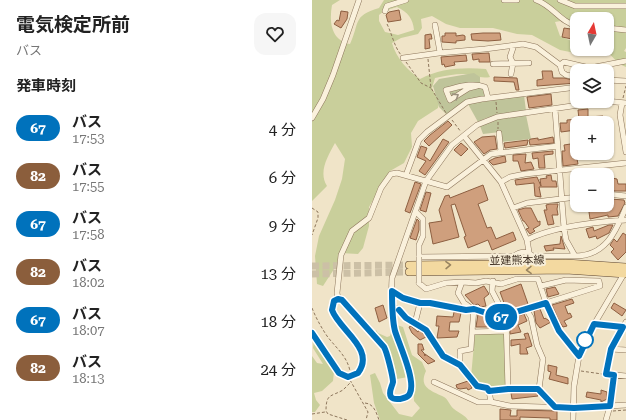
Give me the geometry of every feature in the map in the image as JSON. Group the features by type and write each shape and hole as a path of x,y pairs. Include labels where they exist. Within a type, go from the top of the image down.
{"main road":[{"name":"並建熊本線","path":"409,269 626,271"}],"street":[{"path":"312,118 323,99 333,75 357,2 359,0"},
{"path":"385,11 387,6 406,0"},
{"path":"504,0 517,0"},
{"path":"536,0 551,9 566,23 570,24"},
{"path":"560,0 574,6 626,6"},
{"path":"436,25 440,52"},
{"path":"614,29 626,30"},
{"path":"403,58 440,52 485,49 523,44 533,45 560,65 562,72 570,76"},
{"path":"511,74 513,63 510,57 514,45"},
{"path":"560,65 564,62 590,68 626,61"},
{"path":"493,64 529,63"},
{"path":"614,80 626,81"},
{"path":"477,86 469,88 450,100 446,90 467,85 477,86 485,88 488,98"},
{"path":"406,175 419,140 427,132 467,102 570,88"},
{"path":"558,146 491,154 447,187 426,181 406,175 397,173 391,174 381,188 369,218 352,231 341,255 337,293 338,299 346,304 384,347 387,353 389,368 393,379 390,396 394,399 407,397 410,393 411,384 406,360 394,329 392,278 426,181 452,145 477,125 497,117 606,101 624,103 620,115 626,152"},
{"path":"556,109 564,228 566,240 575,256"},
{"path":"499,133 501,152"},
{"path":"464,136 501,182 527,240 528,252"},
{"path":"501,182 510,177 626,163"},
{"path":"614,195 626,196"},
{"path":"513,208 527,203 570,198"},
{"path":"419,257 514,256 521,252 528,252 533,256 580,256 605,246 623,220 626,207"},
{"path":"416,212 423,219 423,236 419,245 419,283 426,289 434,288 446,283 462,282 476,284 486,281 501,284 517,279 538,279 546,303 559,331 579,356"},
{"path":"527,240 540,233 564,228 623,220"},
{"path":"573,420 574,386 579,356 594,324 626,271"},
{"path":"462,282 458,293 464,303 472,308 492,315 505,316 600,286 599,281 566,280 541,286"},
{"path":"493,282 492,291 505,316 507,331 508,389"},
{"path":"392,291 403,298 420,303 430,303 466,310 472,308"},
{"path":"312,333 339,373 350,380 358,373 364,361 363,355 360,347 334,315 332,305 334,301 338,299"},
{"path":"415,323 420,303"},
{"path":"393,307 399,310 406,318 426,330 443,356 460,365 477,386 487,388 491,402"},
{"path":"460,365 460,351 471,349 472,308"},
{"path":"526,309 531,317 537,345 543,359 538,389"},
{"path":"594,324 625,325 611,349 606,374 626,376"},
{"path":"472,332 507,331"},
{"path":"611,349 626,350"},
{"path":"606,420 614,375"},
{"path":"434,382 478,402 491,402 510,406 609,409 626,405"},
{"path":"489,391 508,389 538,389 555,407"}],"path":[{"path":"427,54 431,88 438,97 441,106 464,136"},
{"path":"624,103 626,86"},
{"path":"495,97 499,133"},
{"path":"312,208 318,212 318,218 312,235"},
{"path":"312,308 326,334 348,363 350,380 368,412 366,420"},
{"path":"581,371 606,374"},
{"path":"326,411 328,398 332,394 343,390 350,380"},
{"path":"364,404 369,404 374,407 379,420"},
{"path":"609,409 626,410"},
{"path":"312,414 326,411"},
{"path":"326,411 328,414 347,420"}],"green space":[{"path":"312,0 340,0 332,5 331,24 339,39 350,44 358,21 361,17 370,11 379,8 384,0 626,0 626,48 624,51 626,52 626,67 619,64 612,56 614,56 614,12 570,12 570,21 566,20 555,22 560,36 570,40 570,52 560,50 532,35 517,34 493,28 460,28 446,24 432,16 421,19 422,28 418,34 401,38 392,43 399,59 420,79 444,70 461,68 486,69 490,77 464,74 435,78 432,88 439,102 438,108 418,121 411,133 412,147 404,163 390,171 369,207 369,226 363,248 358,254 340,253 336,266 323,286 317,284 315,256 319,236 335,200 342,179 345,159 335,143 325,164 323,175 327,186 312,201","holes":["397,7 407,14 412,22 414,30 398,35 385,32 379,21 379,15 384,11"]},
{"path":"474,73 480,77 480,84 490,96 469,99 447,115 439,107 433,86 439,79"},
{"path":"524,95 526,111 486,118 478,122 468,104"},
{"path":"526,115 531,139 501,142 500,132 483,134 480,126 492,120"},
{"path":"394,324 403,327 412,355 422,362 426,371 424,377 425,385 431,391 445,398 453,408 464,415 468,420 380,420 374,403 370,375 375,373 383,393 399,414 412,417 420,408 414,401 413,383 408,377 397,379 392,359 373,335 376,330 378,333 387,337 390,336"},
{"path":"475,333 505,334 506,386 491,389 487,386 479,385 471,377"},
{"path":"314,339 329,351 335,363 333,381 322,391 314,393 316,400 320,405 315,412 312,412 312,356 317,363 323,364 313,348"}],"building":[{"path":"399,10 401,20 388,22 386,15 389,12"},
{"path":"341,11 348,12 347,19 341,28 334,24 337,20 339,21"},
{"path":"564,28 570,29 570,39 562,37"},
{"path":"445,33 456,33 456,36 463,35 465,36 465,40 456,41 456,43 442,42 442,36 445,36"},
{"path":"500,33 501,40 472,40 471,34"},
{"path":"431,34 432,39 429,39 430,48 425,49 425,35"},
{"path":"489,53 490,62 479,62 479,59 473,60 472,54"},
{"path":"466,55 467,61 454,62 455,65 445,67 444,64 442,65 441,57"},
{"path":"542,71 552,71 553,78 570,79 570,84 537,86 537,80 543,79"},
{"path":"494,77 517,78 519,90 516,90 514,82 494,81"},
{"path":"551,94 552,105 529,108 527,97"},
{"path":"588,109 588,116 579,116 578,110"},
{"path":"567,120 570,120 570,131 561,132 560,123 567,123"},
{"path":"448,121 452,125 429,146 424,141"},
{"path":"495,136 497,149 490,150 484,154 474,142 482,137"},
{"path":"553,137 554,143 530,145 529,140 531,139 538,138 538,140"},
{"path":"443,139 449,142 425,175 419,171 426,161 417,157 421,146 427,148 424,156 430,161"},
{"path":"528,140 527,145 505,148 504,143"},
{"path":"461,143 468,149 461,156 454,150"},
{"path":"570,144 570,160 577,160 578,164 563,166 562,151 565,151 564,145"},
{"path":"553,151 553,154 544,155 545,168 539,168 538,158 533,159 532,153"},
{"path":"526,154 525,163 531,162 534,169 521,171 518,161 513,161 513,155"},
{"path":"505,156 506,162 493,165 489,161 495,158"},
{"path":"551,175 552,181 556,181 557,187 539,187 541,197 535,196 534,183 516,185 515,180 537,177 541,186 540,179 547,178 546,176"},
{"path":"614,178 617,179 618,184 626,184 626,191 614,191"},
{"path":"415,182 421,184 410,213 405,211"},
{"path":"483,185 488,200 478,204 487,228 491,227 496,239 513,232 516,240 492,250 488,240 468,248 464,237 466,236 455,204 451,205 459,237 433,244 429,223 442,221 439,210 445,196 449,195 450,198"},
{"path":"426,192 431,193 426,212 420,210"},
{"path":"614,199 624,200 625,203 618,216 608,217 608,215 590,219 589,212 614,212"},
{"path":"558,204 558,215 552,215 554,224 548,225 544,210 547,210 546,205"},
{"path":"531,208 538,222 540,221 540,225 533,229 535,231 530,234 526,229 529,228 523,221 518,210"},
{"path":"417,219 419,221 419,230 416,240 410,238"},
{"path":"609,225 613,225 609,233 597,239 596,236 589,238 586,229 593,227 594,231"},
{"path":"623,233 626,235 626,252 618,260 611,252 614,249 610,245 614,239 617,242"},
{"path":"561,236 565,249 553,248 554,250 546,251 544,246 560,244"},
{"path":"521,284 528,304 507,311 500,292"},
{"path":"484,286 489,294 484,298 486,306 481,307 478,304 474,305 465,295"},
{"path":"555,287 559,294 548,297 546,289"},
{"path":"572,299 574,303 565,306 568,314 570,313 572,317 564,321 567,326 563,327 552,305"},
{"path":"614,303 626,310 622,316 611,308"},
{"path":"383,305 387,318 379,322 375,308"},
{"path":"540,309 544,319 545,318 551,322 540,328 536,323 534,311"},
{"path":"454,312 461,313 459,322 450,322 449,331 459,331 457,337 437,338 439,326 436,326 437,316 453,317"},
{"path":"478,314 489,318 485,320 502,321 502,327 476,327"},
{"path":"524,314 527,321 518,325 521,332 510,334 510,325 512,327 510,319 519,318 518,316"},
{"path":"411,326 418,332 419,330 422,332 426,337 420,340 412,333 409,327"},
{"path":"528,333 532,346 526,348 528,354 520,354 520,344 511,346 511,340 526,339 524,334"},
{"path":"418,344 422,344 424,350 421,350 425,356 425,354 435,361 428,364 418,354"},
{"path":"548,365 557,367 556,375 568,378 568,384 549,379 551,372 548,371"},
{"path":"468,381 472,388 468,390 467,388 457,388 456,385"},
{"path":"601,390 607,392 607,399 601,402 601,400 586,397 587,392 601,394"},
{"path":"511,393 537,393 538,396 512,399"},
{"path":"500,409 511,410 510,416 517,416 517,410 557,411 557,420 550,420 550,418 520,417 520,420 500,420"}],"tunnel":[{"path":"312,266 409,265"},
{"path":"312,274 409,272"}],"bus line":[{"name":"67","path":"312,333 339,373 348,377 358,373 364,361 360,347 337,322 332,310 334,301 338,299 342,300 384,347 387,353 389,368 393,379 390,396 394,399 398,399 407,397 410,393 411,384 406,360 394,329 392,291 403,298 420,303 430,303 466,310 471,308 499,317 546,303 559,331 579,356 594,324 623,327 611,349 606,374 614,375 610,406 574,408 555,407 538,389 508,389 489,391 487,388 477,386 460,365 443,356 432,342 426,330 406,318 399,310"}]}
